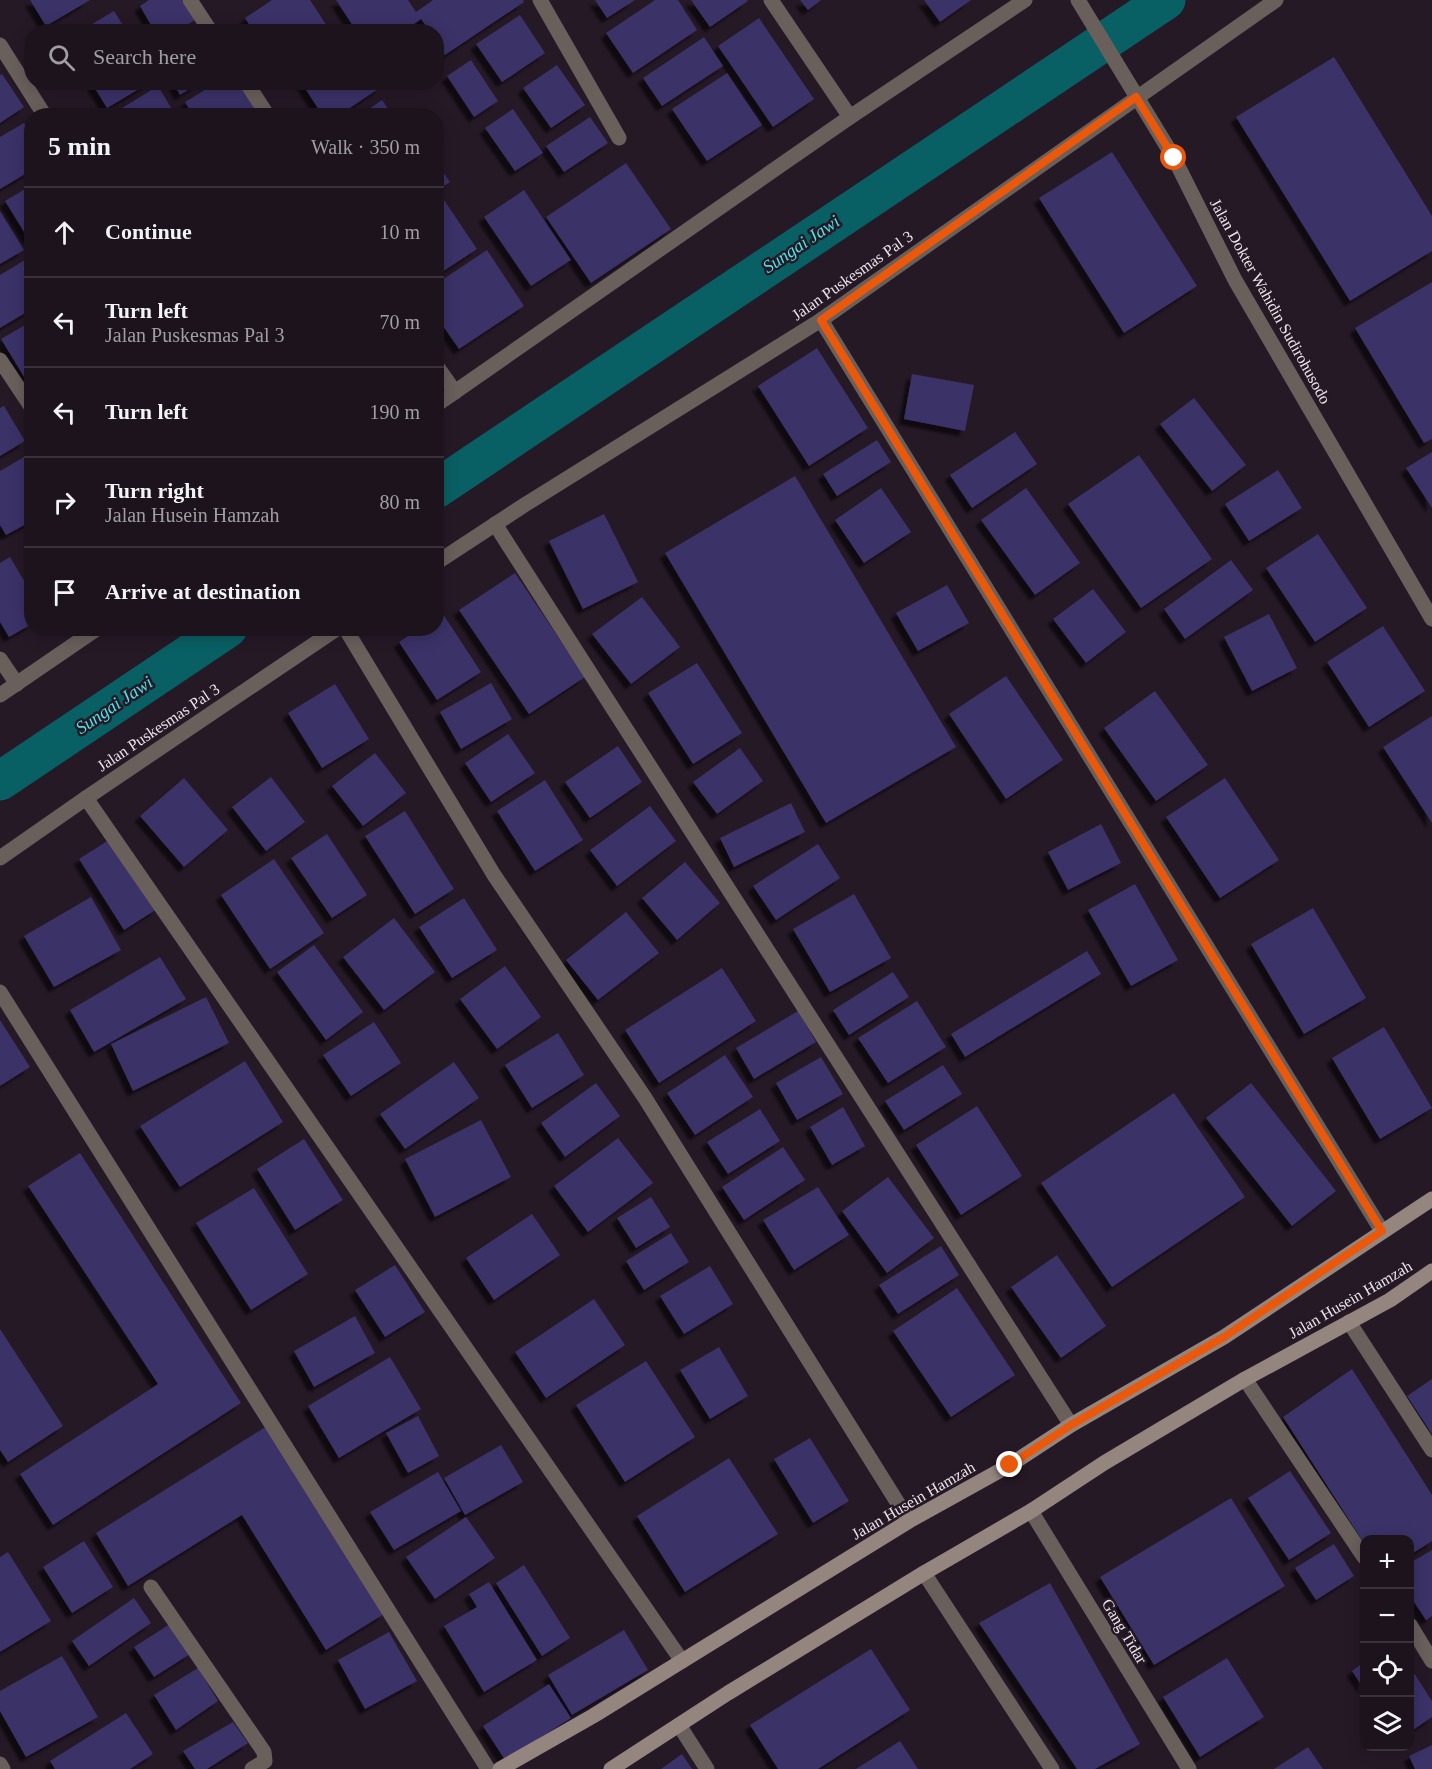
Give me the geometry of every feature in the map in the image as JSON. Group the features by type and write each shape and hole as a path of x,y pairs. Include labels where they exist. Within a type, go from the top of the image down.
{"street":[{"path":"190,0 206,24"},
{"path":"540,0 619,138"},
{"path":"771,0 850,117"},
{"path":"444,400 850,117 1025,0"},
{"name":"Jalan Dokter Wahidin Sudirohusodo","path":"1078,0 1174,158 1235,280 1432,619"},
{"name":"Jalan Puskesmas Pal 3","path":"444,558 821,320 1276,0"},
{"path":"0,45 24,83"},
{"path":"29,90 40,108"},
{"path":"251,90 263,108"},
{"path":"821,320 1382,1231"},
{"path":"0,360 24,396"},
{"path":"444,376 455,392"},
{"path":"495,524 1071,1425"},
{"path":"0,695 86,636"},
{"name":"Jalan Puskesmas Pal 3","path":"0,858 326,636"},
{"path":"350,636 494,875 645,1098 909,1521"},
{"path":"0,659 17,684"},
{"path":"86,798 682,1661"},
{"path":"0,992 488,1769"},
{"name":"Jalan Husein Hamzah","path":"500,1769 593,1716 909,1521 1010,1465 1071,1425 1224,1337 1432,1199"},
{"name":"Jalan Husein Hamzah","path":"611,1769 728,1693 924,1573 1031,1511 1104,1463 1245,1379 1390,1300 1432,1271"},
{"path":"1349,1322 1432,1450"},
{"path":"1245,1379 1360,1550"},
{"name":"Gang Tidar","path":"1031,1511 1188,1769"},
{"path":"924,1573 1052,1769"},
{"path":"151,1587 264,1752 265,1761 252,1769"},
{"path":"1414,1631 1432,1660"},
{"path":"679,1725 707,1769"},
{"path":"0,1764 3,1769"}],"building":[{"path":"30,0 90,0 49,24 45,24"},
{"path":"149,0 182,0 195,20 189,24 150,24 140,6"},
{"path":"272,0 310,0 326,24 249,24 245,18"},
{"path":"336,0 408,0 416,12 433,0 523,0 524,2 445,55 444,24 424,24 421,19 414,24 352,24"},
{"path":"595,0 635,0 607,18"},
{"path":"655,0 678,0 697,30 633,73 606,33"},
{"path":"691,0 747,0 748,1 710,27"},
{"path":"800,0 821,0 808,10"},
{"path":"924,0 971,0 940,22"},
{"path":"114,11 122,24 92,24"},
{"path":"520,15 545,53 502,82 476,44"},
{"path":"759,18 814,99 773,127 718,46"},
{"path":"704,37 723,66 662,106 643,78"},
{"path":"1334,57 1432,216 1432,251 1350,301 1236,117"},
{"path":"471,60 498,101 474,117 447,76"},
{"path":"557,65 585,105 551,128 523,88"},
{"path":"727,73 762,125 707,161 672,109"},
{"path":"2,74 24,107 0,123 0,75"},
{"path":"96,90 137,90 107,108"},
{"path":"151,90 160,90 171,108 122,108"},
{"path":"177,90 188,90 180,95"},
{"path":"205,90 244,90 254,108 188,108 185,102"},
{"path":"306,90 377,90 350,108 318,108"},
{"path":"382,100 388,108 370,108"},
{"path":"513,109 543,153 515,171 485,128"},
{"path":"590,117 608,143 564,172 546,146"},
{"path":"24,123 24,175 0,189 0,137"},
{"path":"1112,152 1197,286 1124,333 1039,198"},
{"path":"626,163 671,229 591,283 546,217"},
{"path":"444,173 450,182 444,186"},
{"path":"24,190 24,232 5,201"},
{"path":"524,190 571,260 531,286 484,217"},
{"path":"444,200 477,249 444,271"},
{"path":"0,211 24,250 0,264"},
{"path":"487,250 524,306 459,349 444,327 444,279"},
{"path":"24,261 24,314 0,328 0,275"},
{"path":"1432,282 1432,439 1424,443 1355,328"},
{"path":"24,326 24,377 1,339"},
{"path":"817,348 868,428 809,466 758,386"},
{"path":"912,374 974,385 965,431 904,419"},
{"path":"1194,398 1246,465 1212,491 1160,424"},
{"path":"4,406 24,442 0,456 0,408"},
{"path":"1015,432 1037,464 972,508 950,475"},
{"path":"877,440 891,462 837,496 823,474"},
{"path":"1432,452 1432,508 1406,468"},
{"path":"1139,455 1212,559 1141,608 1068,504"},
{"path":"24,457 24,525 6,535 0,525 0,471"},
{"path":"1278,470 1302,508 1249,541 1225,504"},
{"path":"795,476 956,747 826,823 665,553"},
{"path":"881,488 911,532 864,563 835,520"},
{"path":"1026,488 1080,563 1035,595 981,520"},
{"path":"604,514 638,582 583,609 549,541"},
{"path":"1318,534 1367,608 1315,642 1266,568"},
{"path":"10,557 24,581 24,629 9,637 0,622 0,563"},
{"path":"1231,560 1253,590 1185,639 1164,609"},
{"path":"515,573 585,677 529,714 459,610"},
{"path":"947,585 969,623 918,651 896,613"},
{"path":"1093,589 1126,632 1086,663 1053,619"},
{"path":"642,597 680,647 631,684 592,634"},
{"path":"1269,614 1297,668 1252,691 1224,637"},
{"path":"444,616 481,672 437,700 399,642 408,636 444,636"},
{"path":"1383,626 1425,691 1369,727 1327,662"},
{"path":"697,663 742,733 693,764 648,693"},
{"path":"1006,676 1063,760 1006,799 949,714"},
{"path":"491,683 512,719 461,749 440,712"},
{"path":"335,684 369,739 322,768 288,713"},
{"path":"1155,691 1208,765 1156,801 1104,728"},
{"path":"1432,716 1432,823 1383,747"},
{"path":"508,734 535,773 491,802 465,763"},
{"path":"618,746 642,782 590,818 565,782"},
{"path":"740,748 763,781 717,814 693,782"},
{"path":"375,753 406,793 363,826 332,786"},
{"path":"271,777 305,822 266,851 232,807"},
{"path":"184,778 228,830 184,867 140,816"},
{"path":"1225,778 1279,860 1220,898 1166,817"},
{"path":"545,780 583,840 535,871 497,811"},
{"path":"791,803 805,832 734,867 720,838"},
{"path":"650,806 676,841 617,886 590,850"},
{"path":"405,811 454,889 415,914 365,836"},
{"path":"1101,824 1121,863 1068,890 1048,852"},
{"path":"327,834 367,895 332,918 291,858"},
{"path":"112,838 157,909 124,930 79,859"},
{"path":"818,844 840,878 776,920 753,886"},
{"path":"274,859 324,933 270,969 221,895"},
{"path":"685,862 720,903 677,940 642,898"},
{"path":"1135,884 1178,960 1131,986 1088,910"},
{"path":"854,894 891,958 830,992 793,929"},
{"path":"91,897 121,950 54,987 24,936"},
{"path":"464,898 497,950 452,978 419,927"},
{"path":"1313,908 1366,998 1304,1034 1251,944"},
{"path":"626,912 659,953 598,1000 566,960"},
{"path":"394,918 435,972 384,1010 343,957"},
{"path":"314,945 363,1012 326,1040 277,972"},
{"path":"1087,951 1101,974 965,1057 951,1034"},
{"path":"160,957 186,999 94,1052 70,1010"},
{"path":"505,966 541,1017 497,1049 460,999"},
{"path":"722,968 756,1021 659,1083 625,1030"},
{"path":"893,972 909,997 849,1035 833,1010"},
{"path":"206,997 229,1043 133,1091 111,1044"},
{"path":"917,1001 946,1047 888,1083 858,1038"},
{"path":"798,1011 816,1042 754,1079 736,1048"},
{"path":"0,1020 30,1067 0,1086"},
{"path":"374,1022 401,1063 351,1096 323,1055"},
{"path":"1384,1027 1432,1108 1380,1139 1332,1058"},
{"path":"558,1033 584,1075 532,1108 505,1065"},
{"path":"725,1055 753,1097 695,1135 667,1093"},
{"path":"821,1057 843,1094 797,1120 776,1083"},
{"path":"245,1061 283,1122 180,1187 140,1126"},
{"path":"454,1062 479,1098 405,1149 380,1114"},
{"path":"943,1065 962,1094 904,1130 885,1101"},
{"path":"596,1083 620,1116 565,1157 541,1123"},
{"path":"1251,1083 1336,1191 1292,1226 1206,1118"},
{"path":"1174,1093 1245,1197 1112,1287 1041,1183"},
{"path":"977,1106 1022,1176 961,1215 916,1145"},
{"path":"843,1107 865,1146 832,1165 810,1127"},
{"path":"760,1109 780,1141 728,1174 707,1142"},
{"path":"481,1120 511,1177 435,1217 405,1159"},
{"path":"618,1138 653,1183 588,1232 554,1186"},
{"path":"304,1139 343,1200 295,1230 257,1169"},
{"path":"783,1147 805,1180 744,1220 722,1187"},
{"path":"80,1153 241,1403 53,1525 20,1474 158,1384 28,1186"},
{"path":"888,1177 934,1238 887,1273 842,1211"},
{"path":"818,1187 849,1235 794,1270 763,1220"},
{"path":"254,1188 308,1274 251,1310 196,1223"},
{"path":"651,1197 670,1227 636,1248 617,1218"},
{"path":"532,1214 560,1255 494,1300 466,1258"},
{"path":"671,1233 689,1262 644,1290 626,1261"},
{"path":"941,1246 959,1275 898,1314 879,1285"},
{"path":"1057,1255 1106,1326 1061,1358 1011,1287"},
{"path":"395,1265 425,1312 385,1337 355,1290"},
{"path":"710,1266 733,1304 684,1334 660,1296"},
{"path":"957,1288 1015,1375 951,1417 893,1331"},
{"path":"594,1299 625,1345 546,1398 515,1352"},
{"path":"355,1316 375,1353 314,1387 294,1351"},
{"path":"0,1329 63,1426 8,1462 0,1450"},
{"path":"719,1347 748,1396 710,1419 680,1370"},
{"path":"390,1357 421,1409 339,1458 308,1406"},
{"path":"646,1361 695,1437 625,1482 576,1405"},
{"path":"1352,1369 1432,1495 1432,1541 1414,1552 1414,1535 1360,1537 1283,1417"},
{"path":"1432,1379 1432,1434 1407,1396"},
{"path":"418,1416 439,1456 408,1473 386,1433"},
{"path":"267,1426 384,1614 326,1650 242,1515 128,1586 96,1533"},
{"path":"810,1438 849,1501 813,1523 774,1459"},
{"path":"501,1445 523,1482 465,1515 444,1478"},
{"path":"729,1458 778,1534 685,1592 637,1516"},
{"path":"1290,1471 1331,1533 1289,1560 1248,1498"},
{"path":"438,1472 461,1511 394,1550 370,1512"},
{"path":"1231,1498 1285,1586 1154,1665 1100,1577"},
{"path":"466,1517 495,1558 435,1599 406,1557"},
{"path":"84,1541 113,1587 72,1613 43,1567"},
{"path":"1334,1544 1354,1576 1316,1600 1295,1568"},
{"path":"1432,1550 1432,1616 1426,1620 1414,1602 1414,1561"},
{"path":"8,1552 51,1621 0,1652 0,1557"},
{"path":"524,1565 570,1638 542,1656 496,1583"},
{"path":"489,1582 537,1660 484,1692 444,1626 477,1607 469,1594"},
{"path":"1050,1583 1140,1744 1095,1769 1077,1769 979,1623"},
{"path":"134,1598 151,1623 89,1666 72,1641"},
{"path":"170,1624 190,1654 154,1677 134,1647"},
{"path":"624,1630 648,1670 572,1715 548,1675"},
{"path":"389,1632 417,1681 365,1709 338,1660"},
{"path":"871,1649 910,1710 818,1769 778,1769 750,1725"},
{"path":"62,1656 98,1717 26,1757 0,1711 0,1691"},
{"path":"1227,1658 1264,1717 1200,1757 1163,1697"},
{"path":"1360,1665 1360,1683 1352,1671"},
{"path":"198,1668 218,1701 176,1730 154,1695"},
{"path":"1414,1673 1432,1701 1432,1717 1414,1729"},
{"path":"549,1684 571,1718 505,1760 483,1726"},
{"path":"126,1713 153,1754 130,1769 55,1769 50,1761"},
{"path":"233,1722 248,1743 207,1769 195,1769 183,1751"},
{"path":"900,1741 918,1769 856,1769"},
{"path":"1432,1745 1432,1769 1415,1769 1409,1756"},
{"path":"1308,1747 1323,1769 1274,1769"},
{"path":"682,1754 692,1769 661,1769"}],"waterway":[{"name":"Sungai Jawi","path":"444,484 1166,0"},
{"name":"Sungai Jawi","path":"0,781 216,636"}],"route":[{"path":"1010,1465 1071,1425 1224,1337 1382,1231 821,320 1136,97 1174,158"}]}
